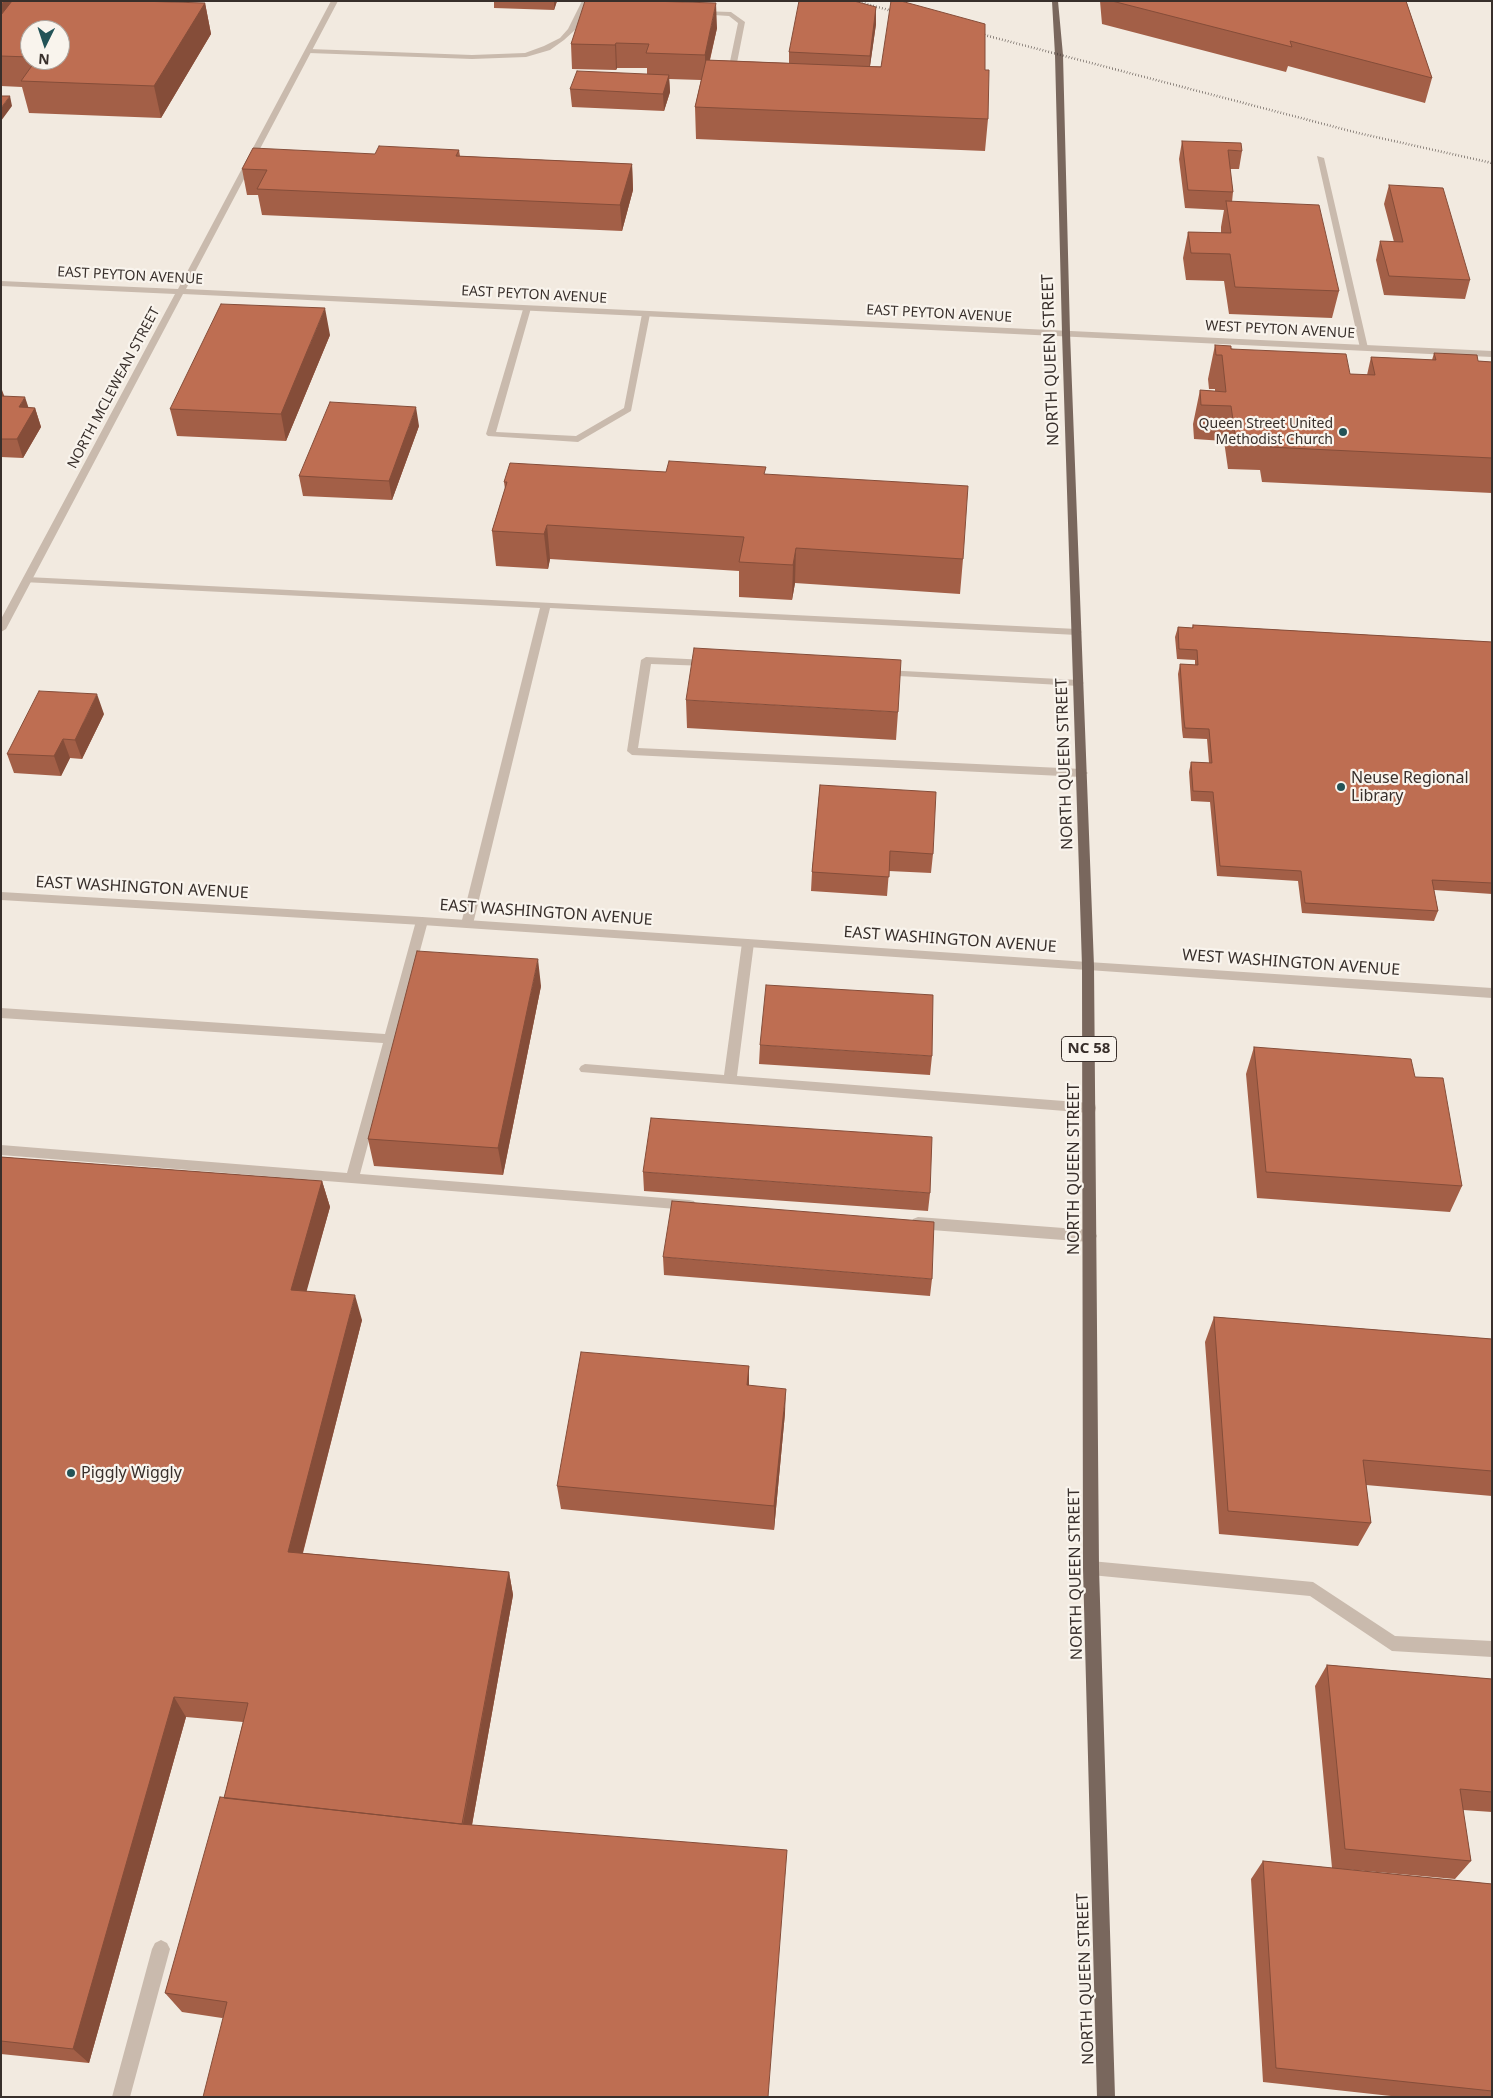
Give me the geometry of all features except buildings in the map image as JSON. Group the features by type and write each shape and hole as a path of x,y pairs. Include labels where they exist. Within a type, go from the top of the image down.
{"main road":[{"name":"NORTH QUEEN STREET","path":"1056,1 1088,966 1092,1568 1106,2097"}],"street":[{"name":"NORTH MCLEWEAN STREET","path":"1,629 335,1"},
{"path":"309,51 472,57 526,55 547,48 562,39 571,30 586,1"},
{"path":"582,9 592,10"},
{"path":"689,13 709,11 731,14 742,22 732,71"},
{"path":"1320,158 1364,348"},
{"name":"EAST PEYTON AVENUE","path":"1,283 180,293 1066,333"},
{"path":"527,308 491,434 578,439 628,409 646,314"},
{"name":"WEST PEYTON AVENUE","path":"1066,333 1492,354"},
{"path":"27,580 1077,632"},
{"path":"468,924 546,605"},
{"path":"715,664 646,660 632,751 1082,774"},
{"path":"872,672 1079,683"},
{"name":"EAST WASHINGTON AVENUE","path":"1,896 422,921 1088,966"},
{"path":"352,1179 422,921"},
{"path":"730,1080 748,943"},
{"name":"WEST WASHINGTON AVENUE","path":"1088,966 1492,993"},
{"path":"1,1013 390,1038"},
{"path":"585,1069 1090,1108"},
{"path":"1,1150 701,1206"},
{"path":"901,1222 1090,1236"},
{"path":"1092,1568 1313,1589 1392,1643 1492,1649"},
{"path":"121,2097 161,1949"}],"railway":[{"path":"856,1 903,14"},
{"path":"973,32 1358,133 1492,163"}],"place":[{"name":"Queen Street United Methodist Church","path":"1343,432"},
{"name":"Neuse Regional Library","path":"1341,787"},
{"name":"Piggly Wiggly","path":"71,1473"}]}
